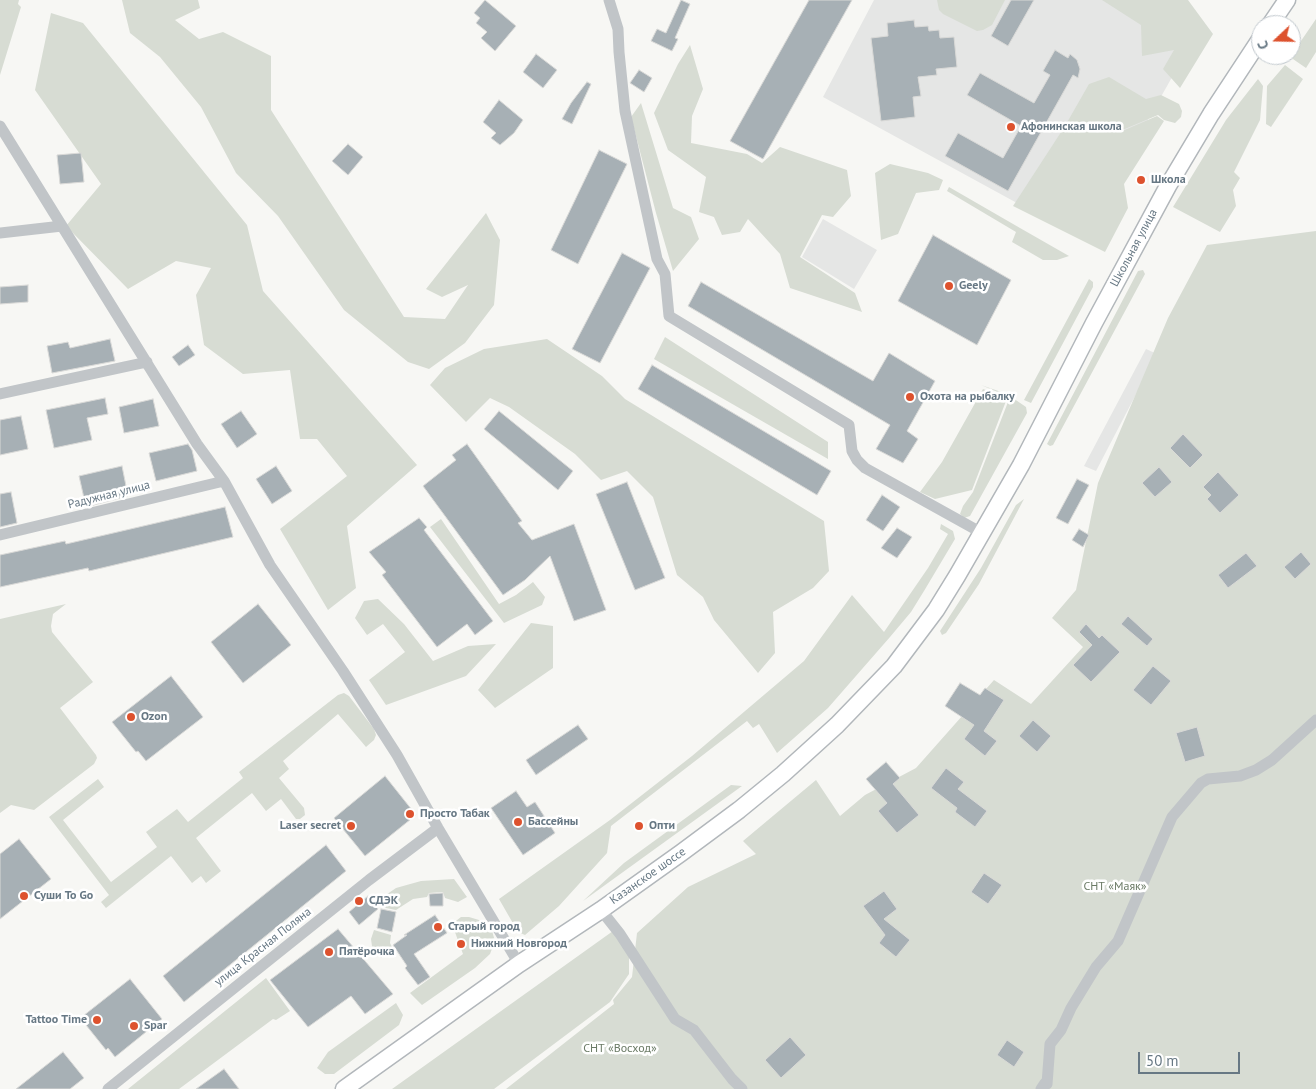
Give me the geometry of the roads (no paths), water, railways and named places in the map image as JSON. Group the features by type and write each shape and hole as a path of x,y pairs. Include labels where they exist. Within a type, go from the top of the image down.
{"main road":[{"path":"1277,15 1287,0"},
{"name":"Школьная улица","path":"982,533 1021,465 1106,299 1168,186 1210,114 1251,53"},
{"name":"Казанское шоссе","path":"519,964 601,910 739,810 783,774 837,725 894,666 936,610 982,533"},
{"path":"344,1089 519,964"}],"street":[{"path":"609,0 618,28 625,111 657,259 665,274 669,316 849,425 852,450 857,460 866,468 982,533"},
{"path":"0,126 197,444 224,481 270,565 343,671 397,755 519,964"},
{"path":"0,233 62,226"},
{"path":"0,394 147,362"},
{"name":"Радужная улица","path":"0,535 224,481"},
{"path":"1041,1089 1045,1083 1047,1084 1050,1044 1061,1030 1071,1008 1096,967 1118,941 1172,817 1201,783 1208,779 1240,776 1256,770 1272,760 1316,720"},
{"name":"улица Красная Поляна","path":"108,1089 348,897 438,828"},
{"path":"601,910 620,934 675,1019 694,1030 742,1089"}],"place":[{"name":"Афонинская школа","path":"1011,127"},
{"name":"Школа","path":"1141,180"},
{"name":"Geely","path":"949,286"},
{"name":"Охота на рыбалку","path":"910,397"},
{"name":"Ozon","path":"131,717"},
{"name":"Просто Табак","path":"410,814"},
{"name":"Бассейны","path":"518,822"},
{"name":"Laser secret","path":"351,826"},
{"name":"Опти","path":"639,826"},
{"name":"Суши To Go","path":"24,896"},
{"name":"СДЭК","path":"359,901"},
{"name":"Старый город","path":"438,927"},
{"name":"Нижний Новгород","path":"461,944"},
{"name":"Пятёрочка","path":"329,952"},
{"name":"Tattoo Time","path":"97,1020"},
{"name":"Spar","path":"134,1026"}],"park label":[{"name":"СНТ «Маяк»","path":"1115,887"},
{"name":"СНТ «Восход»","path":"620,1049"}]}
